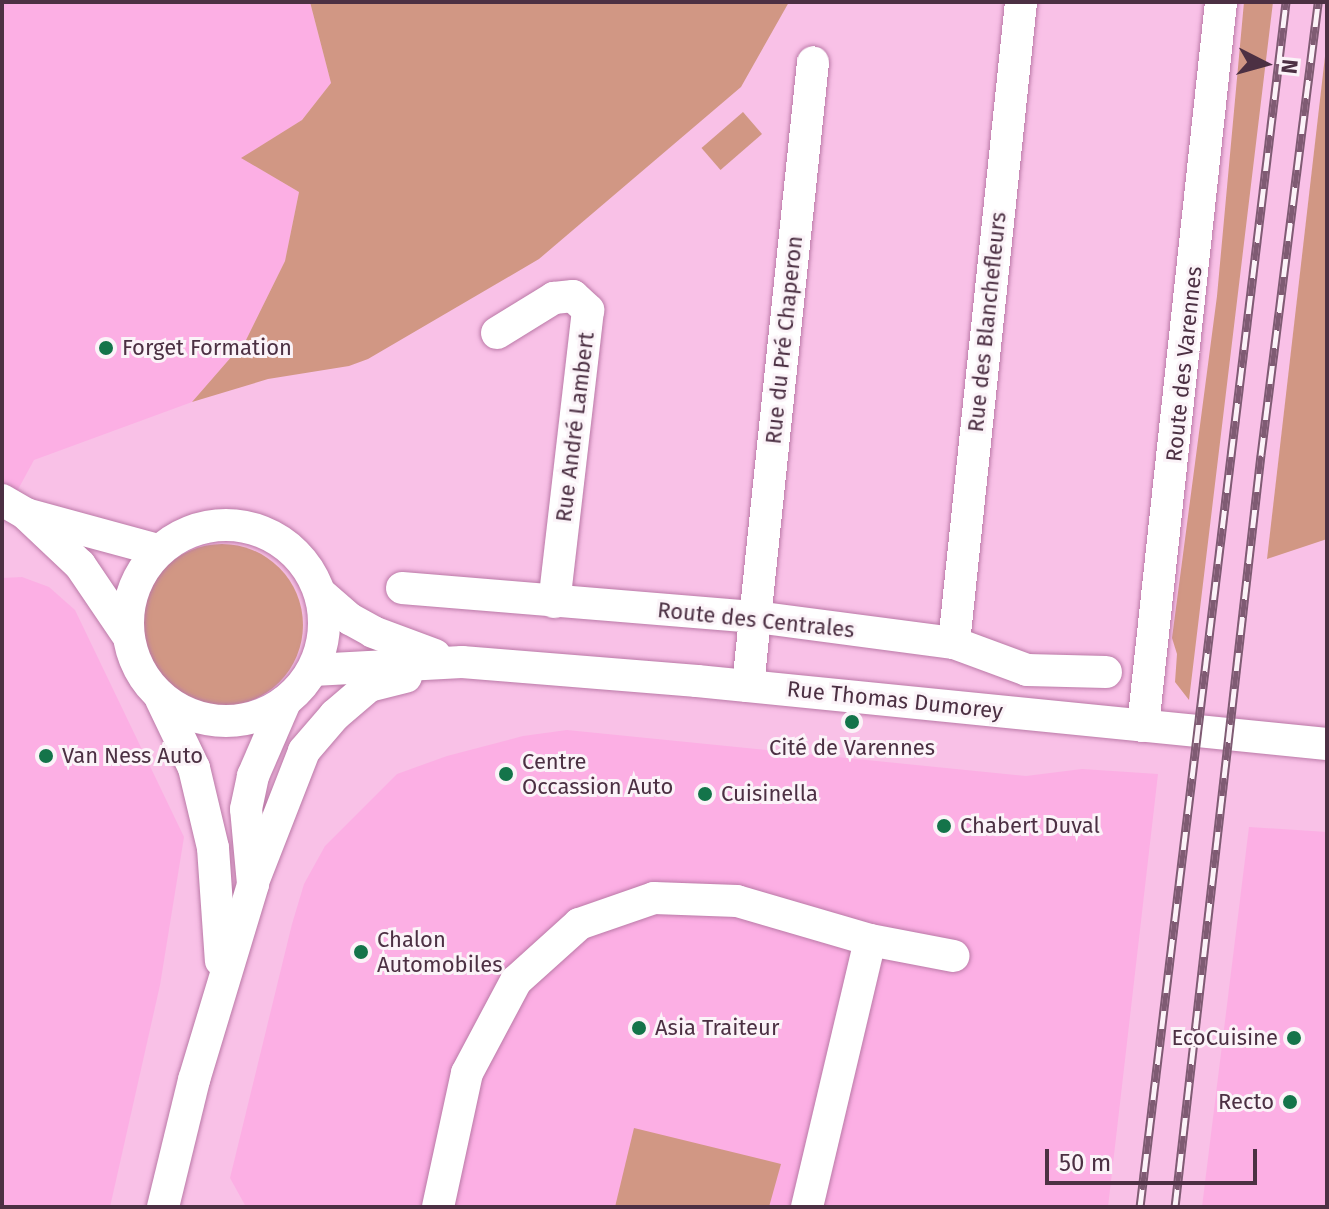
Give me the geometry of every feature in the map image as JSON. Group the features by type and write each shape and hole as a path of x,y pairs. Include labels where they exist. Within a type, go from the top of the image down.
{"street":[{"name":"Rue des Blanchefleurs","path":"954,643 1021,2"},
{"name":"Route des Varennes","path":"1143,726 1221,2"},
{"name":"Rue du Pré Chaperon","path":"748,686 813,62"},
{"name":"Rue André Lambert","path":"497,333 554,298 573,296 588,310 554,602"},
{"path":"14,507 158,550"},
{"path":"14,507 80,565 126,633 137,669 161,699 194,768 213,848 223,980"},
{"path":"126,633 133,588 158,550 196,529 218,524 251,526 281,540 305,563 320,593 324,632 313,670 285,702 257,763 246,809 253,884"},
{"name":"Route des Centrales","path":"402,588 756,617 954,643 1027,670 1106,672"},
{"name":"Rue Thomas Dumorey","path":"320,593 350,619 373,632 404,646 462,662"},
{"name":"Rue Thomas Dumorey","path":"313,670 462,662 748,686 1327,744"},
{"path":"163,1207 223,980 253,884 304,751 335,715 369,686 462,662"},
{"path":"161,699 189,716 222,723 256,718 285,702"},
{"path":"438,1207 467,1073 516,981 579,924 654,898 737,901 870,940 953,956"},
{"path":"807,1207 870,940"}],"shaded area":[{"path":"2,2 310,2 331,83 302,120 242,158 299,192 285,261 246,340 192,402 34,460 2,519"},
{"path":"310,2 789,2 741,87 539,259 368,359 349,366 268,379 192,402 246,340 285,261 299,192 241,158 302,120 331,83"},
{"path":"1244,2 1273,2 1189,700 1175,682 1177,654 1172,638 1217,296"},
{"path":"1327,39 1327,539 1267,559"},
{"path":"743,112 762,134 721,170 701,148"},
{"path":"222,544 253,550 280,567 297,594 303,625 297,656 280,683 253,700 222,706 191,700 164,683 147,656 141,625 147,594 164,567 191,550"},
{"path":"22,577 49,587 75,610 184,837 160,985 110,1207 2,1207 2,578"},
{"path":"567,730 1026,776 1082,769 1158,774 1108,1207 246,1207 230,1178 292,924 304,884 325,846 397,774 447,756 523,736"},
{"path":"1249,827 1327,832 1327,1207 1202,1207"},
{"path":"634,1128 781,1164 769,1207 615,1207"}],"railway":[{"path":"1140,1207 1286,2"},
{"path":"1175,1207 1261,455 1318,2"}],"place":[{"name":"Forget Formation","path":"106,348"},
{"name":"Cité de Varennes","path":"852,722"},
{"name":"Van Ness Auto","path":"46,756"},
{"name":"Centre Occassion Auto","path":"506,774"},
{"name":"Cuisinella","path":"705,794"},
{"name":"Chabert Duval","path":"944,826"},
{"name":"Chalon Automobiles","path":"361,952"},
{"name":"Asia Traiteur","path":"639,1028"},
{"name":"EcoCuisine","path":"1294,1038"},
{"name":"Recto","path":"1290,1102"}]}
